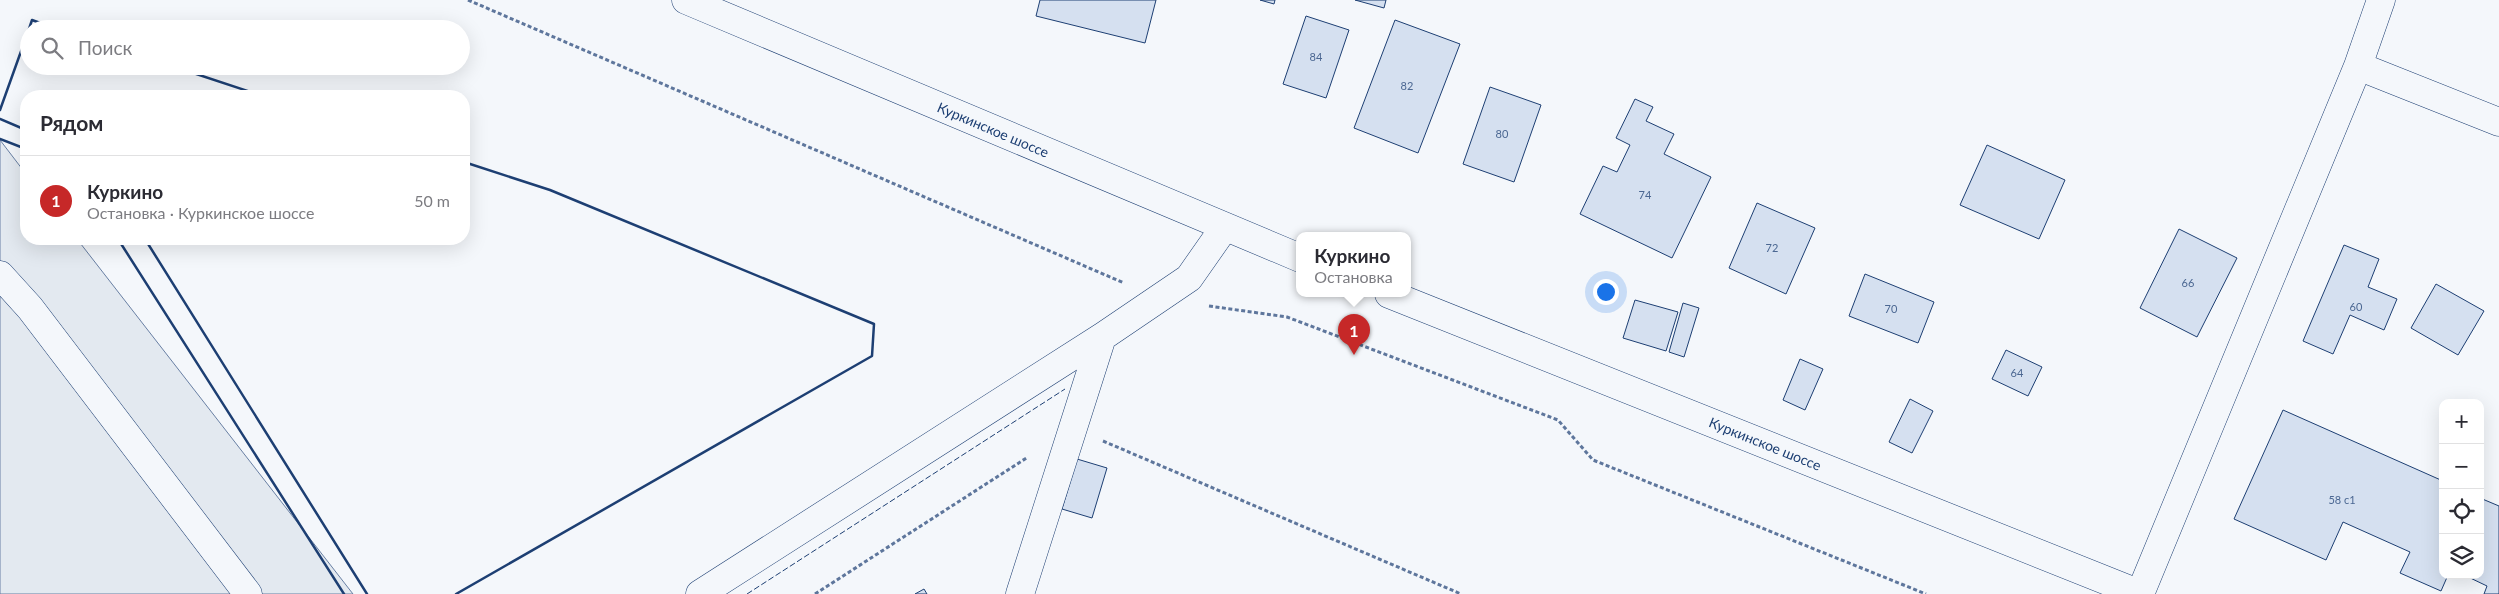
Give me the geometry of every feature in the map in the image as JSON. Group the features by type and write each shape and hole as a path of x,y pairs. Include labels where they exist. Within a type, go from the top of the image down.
{"main road":[{"name":"Куркинское шоссе","path":"686,0 1224,228 1296,256"},
{"path":"2140,594 2358,66 2381,0"},
{"path":"2358,66 2499,122"},
{"path":"700,594 1102,337 1189,278 1224,228"},
{"path":"0,275 30,308 248,594"},
{"name":"Куркинское шоссе","path":"1397,297 2140,594"},
{"path":"1020,594 1102,337"}],"path":[{"path":"815,594 1073,428 1461,594"}],"shaded area":[{"path":"0,140 20,166 20,245 82,245 353,594 0,594"}],"building":[{"path":"1040,0 1156,0 1145,43 1036,16"},
{"path":"1260,0 1275,0 1274,4"},
{"path":"1355,0 1386,0 1384,8"},
{"path":"1306,16 1349,30 1326,98 1283,84"},
{"path":"1395,20 1460,44 1418,153 1354,128"},
{"path":"1490,87 1541,105 1514,182 1463,164"},
{"path":"1635,99 1653,107 1646,121 1674,134 1664,154 1711,177 1672,258 1580,214 1603,166 1617,172 1630,145 1616,138"},
{"path":"1987,145 2065,180 2039,239 1960,205"},
{"path":"1757,203 1815,228 1786,294 1729,268"},
{"path":"2179,229 2237,258 2197,337 2140,308"},
{"path":"2344,245 2379,259 2368,287 2397,299 2384,330 2350,315 2333,354 2303,341"},
{"path":"1865,274 1934,302 1918,343 1849,316"},
{"path":"2436,284 2484,311 2458,355 2411,328"},
{"path":"1635,300 1678,312 1666,351 1623,338"},
{"path":"1683,303 1699,308 1684,357 1669,352"},
{"path":"2006,350 2042,367 2028,396 1992,379"},
{"path":"1800,359 1823,369 1805,410 1783,400"},
{"path":"1910,399 1933,411 1912,453 1889,442"},
{"path":"2283,410 2439,479 2439,579 2446,579 2441,591 2400,573 2410,552 2343,522 2326,560 2234,519"},
{"path":"1077,459 1107,468 1092,518 1062,509"},
{"path":"2484,500 2499,506 2499,594 2484,594 2487,586 2472,579 2484,579"},
{"path":"924,589 927,594 915,594"}],"fence":[{"path":"747,594 1065,389"}],"wall":[{"path":"0,110 20,54"},
{"path":"199,75 245,90"},
{"path":"0,119 20,127"},
{"path":"0,139 20,147"},
{"path":"456,594 872,356 874,324 550,190 470,164"},
{"path":"122,245 344,594"},
{"path":"149,245 367,594"}],"place":[{"name":"Куркино","path":"1354,355"}]}
